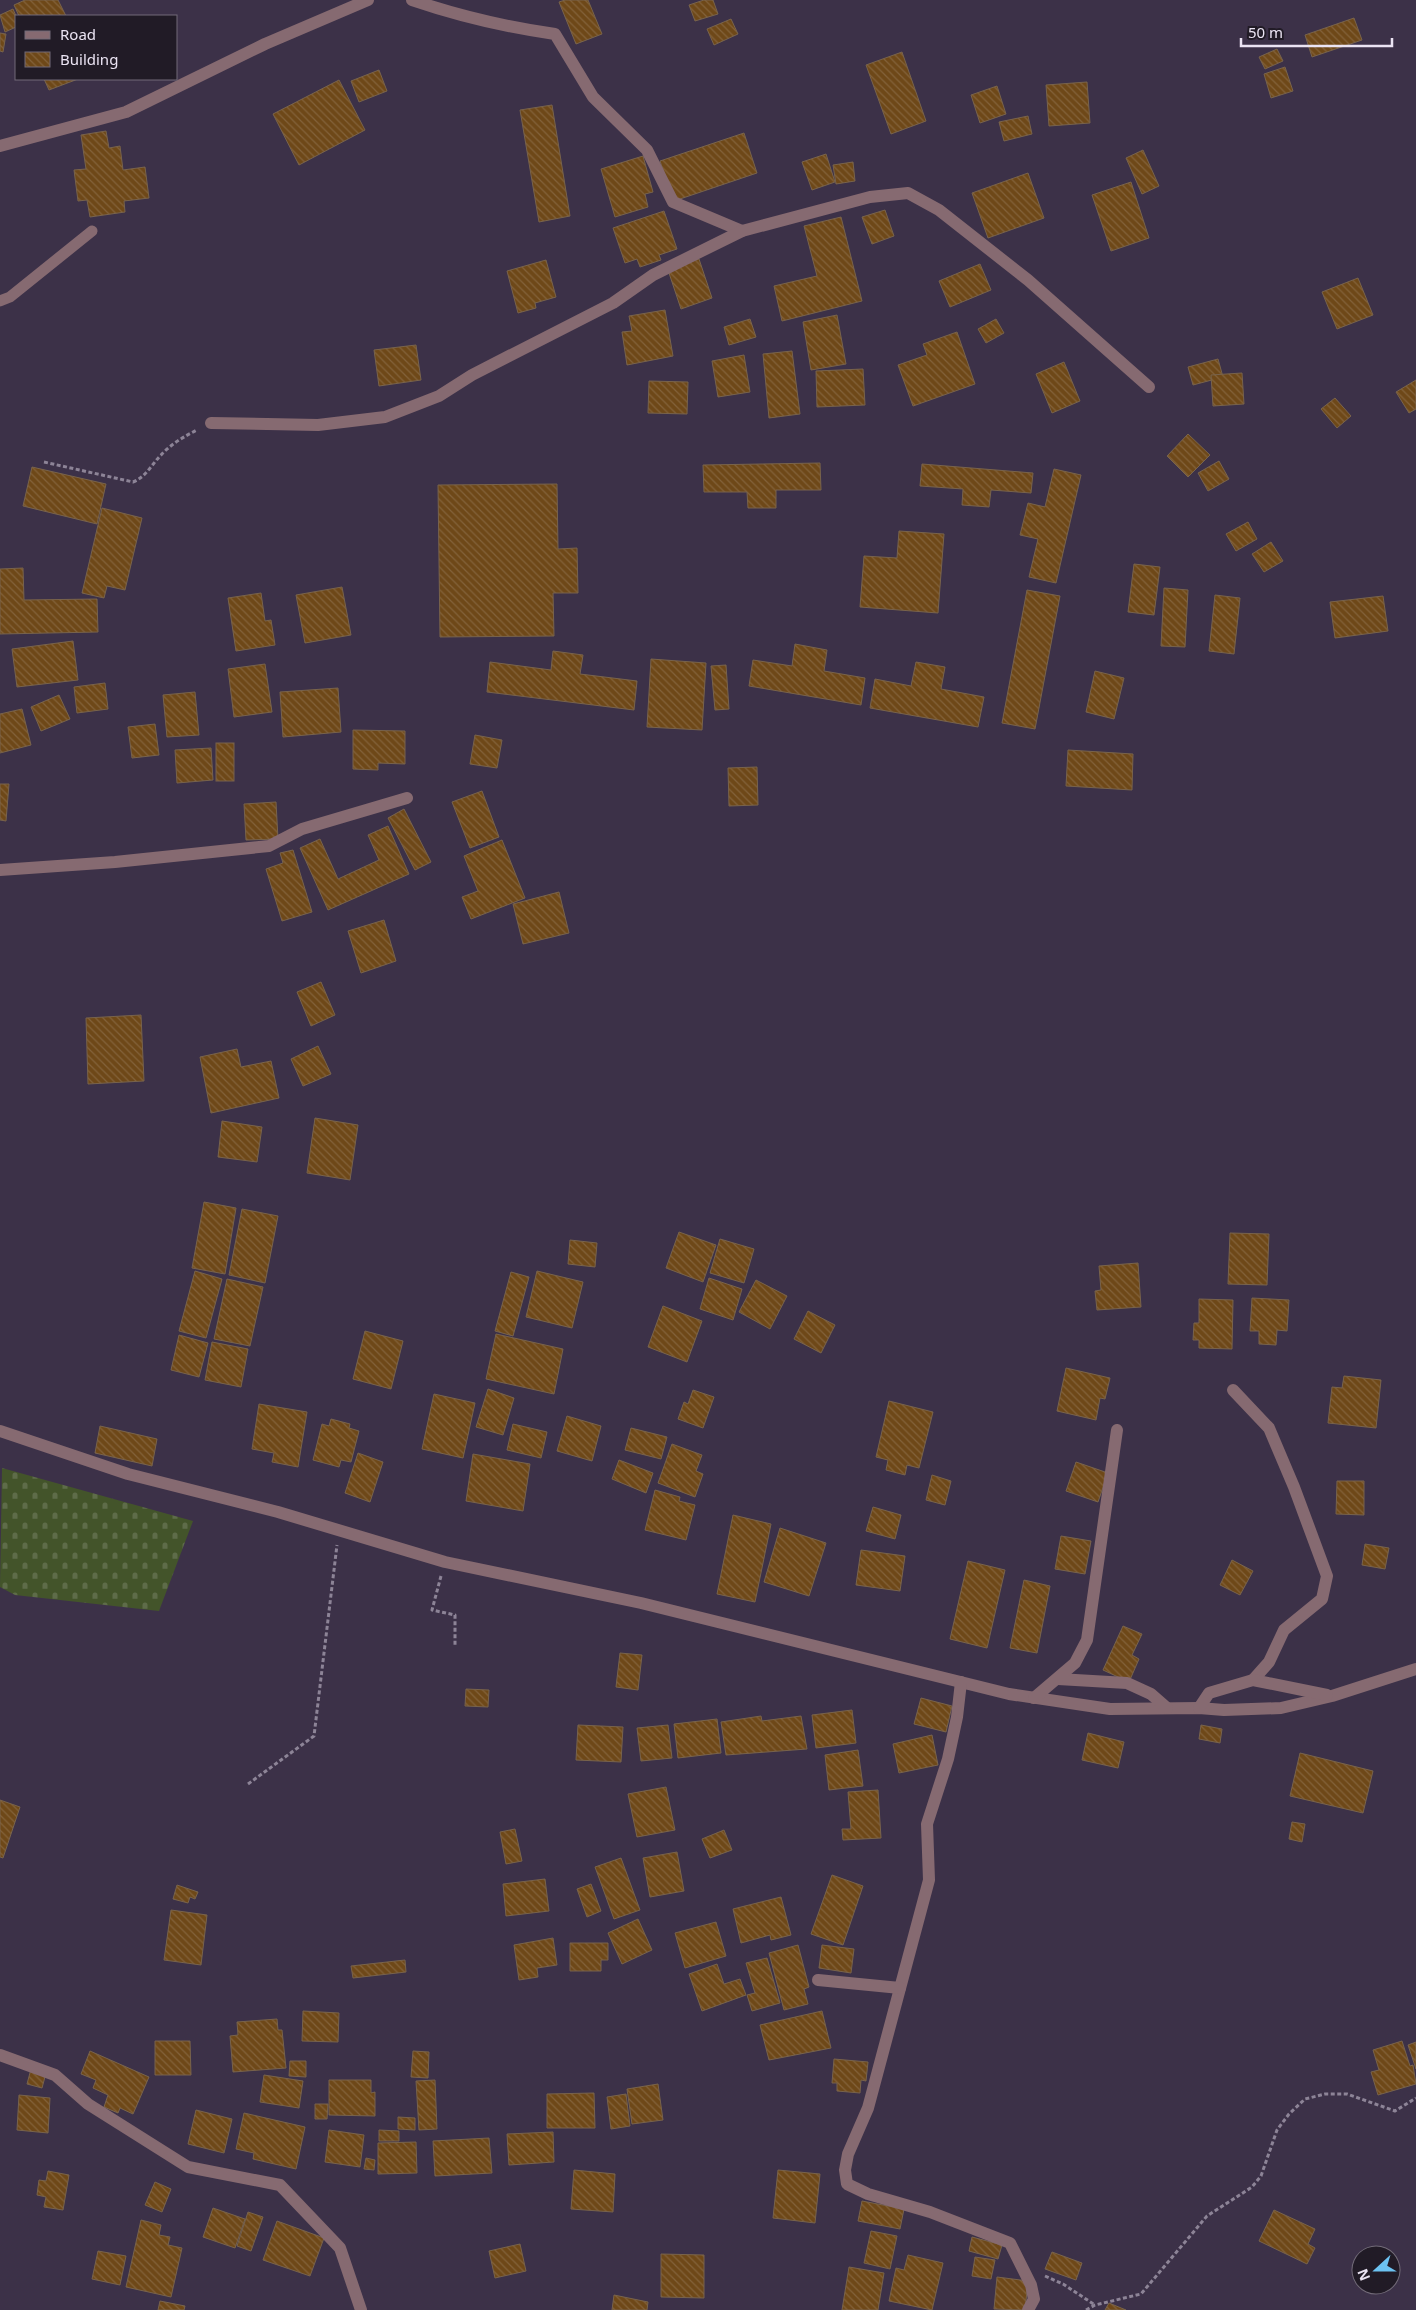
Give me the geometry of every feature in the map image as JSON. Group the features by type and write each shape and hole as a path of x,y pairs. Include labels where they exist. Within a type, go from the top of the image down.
{"street":[{"path":"0,146 126,112 265,44 368,0"},
{"path":"412,0 448,12 521,29 555,34 593,97 647,150 672,202 742,231"},
{"path":"211,423 318,425 385,417 439,396 472,375 613,303 653,275 742,231 870,197 908,193 939,210 1028,280 1149,387"},
{"path":"0,870 115,862 269,846 302,830 407,798"},
{"path":"1233,1390 1269,1428 1298,1496 1327,1576 1322,1599 1284,1630 1269,1662 1253,1680"},
{"path":"1034,1698 1075,1663 1086,1640 1117,1430"},
{"path":"0,1431 128,1474 278,1512 445,1562 641,1603 1009,1694 1110,1709 1199,1708 1224,1710 1282,1708 1332,1696 1416,1669"},
{"path":"1058,1679 1127,1683 1151,1694 1167,1708"},
{"path":"1199,1708 1209,1693 1253,1680 1332,1696"},
{"path":"961,1682 957,1717 948,1759 927,1824 929,1880 868,2108 848,2154 845,2170 848,2184 868,2194 930,2212 1010,2243 1032,2285 1034,2299 1028,2310"},
{"path":"818,1980 900,1988"},
{"path":"0,2055 55,2075 88,2104 188,2167 280,2185 340,2248 361,2310"}],"lane":[{"path":"0,301 10,297 92,231"}],"path":[{"path":"44,462 133,482 142,479 162,453 182,437 211,423"},
{"path":"248,1784 314,1736 339,1530"},
{"path":"445,1562 432,1610 455,1615 455,1646"},
{"path":"1086,2310 1095,2305 1141,2294 1207,2216 1252,2187 1261,2176 1277,2130 1289,2114 1305,2099 1324,2094 1347,2094 1395,2111 1416,2098"},
{"path":"1042,2275 1063,2284 1095,2305"}],"green space":[{"path":"2,1468 193,1521 159,1611 15,1595 0,1587"}],"building":[{"path":"25,0 58,0 66,15 19,15 14,5"},
{"path":"565,0 588,0 602,34 576,44 559,2"},
{"path":"704,0 713,0 718,14 695,21 689,5"},
{"path":"13,9 16,15 15,27 5,32 0,15"},
{"path":"1354,18 1362,40 1312,57 1305,35"},
{"path":"731,19 738,34 714,45 707,29"},
{"path":"0,33 6,34 3,52 0,51"},
{"path":"1277,49 1283,61 1265,69 1259,57"},
{"path":"902,52 926,121 891,134 866,65"},
{"path":"1285,67 1293,91 1271,98 1264,74"},
{"path":"379,70 387,91 359,102 351,81"},
{"path":"44,80 75,80 49,90"},
{"path":"339,80 365,130 299,165 273,114"},
{"path":"1087,82 1090,123 1049,126 1046,85"},
{"path":"997,86 1006,114 980,123 971,95"},
{"path":"552,105 570,216 539,222 520,110"},
{"path":"1028,116 1032,134 1004,141 999,122"},
{"path":"106,131 109,148 120,146 123,170 145,167 149,198 124,201 125,212 90,217 87,200 78,201 74,170 86,169 81,135"},
{"path":"744,133 757,173 674,201 660,161"},
{"path":"1143,150 1159,186 1142,194 1126,158"},
{"path":"826,154 835,182 812,190 802,162"},
{"path":"643,156 653,192 645,194 648,207 615,217 601,169"},
{"path":"853,162 855,181 836,184 833,165"},
{"path":"1028,173 1044,218 988,238 972,193"},
{"path":"1131,182 1149,238 1111,251 1092,195"},
{"path":"885,210 894,236 872,244 862,217"},
{"path":"664,211 677,249 659,255 661,260 640,267 637,259 625,263 613,228"},
{"path":"841,217 862,301 782,321 774,286 817,276 804,226"},
{"path":"699,259 712,298 681,309 668,270"},
{"path":"546,260 556,297 535,303 536,308 518,313 507,271"},
{"path":"980,264 991,290 950,307 939,281"},
{"path":"1358,278 1373,315 1337,329 1322,292"},
{"path":"665,310 673,356 627,365 622,332 632,331 629,316"},
{"path":"837,315 846,364 811,370 803,322"},
{"path":"750,319 756,337 729,345 724,327"},
{"path":"996,319 1004,333 986,343 978,329"},
{"path":"957,332 975,384 913,406 898,365 927,355 923,344"},
{"path":"416,345 421,380 379,386 374,350"},
{"path":"792,351 800,414 769,418 763,354"},
{"path":"744,355 750,392 718,397 712,361"},
{"path":"1218,359 1223,377 1193,385 1188,367"},
{"path":"1064,362 1080,401 1052,413 1036,374"},
{"path":"863,369 865,405 817,407 816,371"},
{"path":"1242,373 1244,404 1213,406 1211,375"},
{"path":"1416,380 1416,409 1409,413 1396,392"},
{"path":"649,381 688,382 687,414 648,413"},
{"path":"1335,398 1351,416 1337,428 1321,409"},
{"path":"1188,434 1210,455 1188,477 1167,456"},
{"path":"1219,461 1229,479 1208,491 1198,473"},
{"path":"820,463 821,490 776,490 776,508 748,508 747,492 704,492 703,465"},
{"path":"922,464 1033,473 1031,493 991,490 989,507 962,505 963,489 920,486"},
{"path":"32,467 106,484 97,524 23,506"},
{"path":"1054,469 1081,475 1056,583 1029,577 1038,539 1020,535 1028,503 1045,507"},
{"path":"557,484 558,549 577,548 578,593 553,593 554,636 440,637 438,485"},
{"path":"102,508 142,518 125,590 107,586 104,598 82,593"},
{"path":"1248,522 1257,539 1236,551 1226,534"},
{"path":"899,531 944,534 938,613 860,607 864,556 897,558"},
{"path":"1271,542 1283,561 1264,572 1252,554"},
{"path":"1134,564 1160,567 1154,615 1128,612"},
{"path":"23,568 24,600 97,599 98,632 0,634 0,569"},
{"path":"342,587 351,635 305,643 296,595"},
{"path":"1164,588 1188,590 1185,647 1161,646"},
{"path":"1027,590 1060,596 1035,729 1002,723"},
{"path":"261,593 265,621 271,620 275,645 236,651 228,598"},
{"path":"1215,595 1240,598 1234,654 1209,651"},
{"path":"1383,596 1388,631 1335,638 1330,602"},
{"path":"73,641 78,680 17,687 12,649"},
{"path":"795,644 827,650 824,671 865,678 861,705 749,686 753,660 792,666"},
{"path":"553,651 583,655 580,674 637,681 634,710 487,692 490,662 551,670"},
{"path":"651,659 706,663 702,730 647,727"},
{"path":"916,662 945,667 941,689 984,697 978,727 870,708 875,679 911,686"},
{"path":"265,664 272,712 234,717 228,669"},
{"path":"726,665 729,709 715,710 711,666"},
{"path":"1095,671 1124,678 1114,719 1086,712"},
{"path":"105,683 108,709 77,713 74,687"},
{"path":"338,688 341,732 283,737 280,692"},
{"path":"195,692 199,735 167,737 163,695"},
{"path":"59,695 70,719 41,731 31,707"},
{"path":"22,709 31,745 0,753 0,714"},
{"path":"155,724 159,755 132,758 128,727"},
{"path":"353,730 405,731 405,764 378,763 378,770 353,769"},
{"path":"475,735 502,740 497,768 470,764"},
{"path":"216,743 234,743 234,781 216,781"},
{"path":"211,748 213,780 177,783 175,750"},
{"path":"1068,750 1133,754 1132,790 1066,786"},
{"path":"757,767 758,805 729,806 728,768"},
{"path":"0,784 9,784 6,821 0,820"},
{"path":"482,791 499,837 470,848 452,802"},
{"path":"276,802 278,839 246,840 244,804"},
{"path":"404,809 431,862 415,870 388,818"},
{"path":"388,826 409,874 328,910 300,848 320,839 338,879 379,860 368,835"},
{"path":"502,840 525,898 471,919 462,897 478,891 464,856"},
{"path":"293,850 312,912 282,921 266,869 283,863 280,853"},
{"path":"559,892 569,933 523,944 513,904"},
{"path":"384,920 396,961 361,973 348,931"},
{"path":"321,982 335,1015 311,1026 297,992"},
{"path":"141,1015 144,1081 88,1084 86,1018"},
{"path":"318,1046 331,1074 303,1086 291,1059"},
{"path":"237,1049 241,1067 271,1061 279,1098 211,1113 200,1057"},
{"path":"315,1118 358,1125 350,1180 307,1173"},
{"path":"222,1121 262,1127 257,1162 218,1157"},
{"path":"204,1202 236,1208 225,1274 192,1268"},
{"path":"242,1209 278,1216 265,1283 229,1275"},
{"path":"679,1232 716,1245 703,1282 666,1268"},
{"path":"1230,1233 1269,1234 1267,1285 1228,1284"},
{"path":"720,1239 754,1249 744,1283 710,1273"},
{"path":"570,1240 597,1243 595,1267 568,1264"},
{"path":"1138,1263 1141,1307 1097,1310 1095,1291 1101,1290 1099,1266"},
{"path":"195,1271 222,1279 206,1338 179,1331"},
{"path":"537,1271 583,1282 572,1328 526,1317"},
{"path":"511,1272 529,1277 513,1336 495,1331"},
{"path":"709,1278 742,1289 733,1320 700,1309"},
{"path":"227,1279 263,1287 250,1346 214,1339"},
{"path":"756,1280 787,1296 770,1329 739,1312"},
{"path":"1252,1298 1289,1300 1287,1331 1277,1330 1276,1345 1259,1344 1259,1331 1250,1331"},
{"path":"1199,1299 1233,1300 1232,1349 1199,1348 1199,1340 1193,1340 1194,1323 1199,1323"},
{"path":"663,1306 702,1321 687,1362 648,1347"},
{"path":"808,1311 835,1325 821,1353 794,1339"},
{"path":"365,1331 403,1341 391,1389 353,1379"},
{"path":"496,1334 563,1349 554,1394 486,1379"},
{"path":"179,1335 208,1343 199,1377 171,1370"},
{"path":"212,1342 248,1349 241,1387 205,1380"},
{"path":"1066,1368 1110,1378 1105,1399 1100,1398 1096,1420 1057,1411"},
{"path":"1344,1376 1381,1380 1376,1428 1328,1423 1332,1387 1342,1388"},
{"path":"488,1389 514,1398 503,1435 476,1427"},
{"path":"693,1390 714,1397 703,1428 678,1419 684,1402 688,1404"},
{"path":"434,1394 475,1403 463,1458 422,1449"},
{"path":"889,1401 933,1412 919,1468 907,1465 905,1475 886,1470 888,1460 876,1457"},
{"path":"259,1404 307,1412 298,1467 272,1462 274,1453 252,1449"},
{"path":"567,1416 601,1426 592,1461 557,1451"},
{"path":"331,1419 350,1424 349,1428 359,1431 351,1462 341,1460 339,1467 313,1460 322,1424 329,1426"},
{"path":"513,1424 547,1432 541,1458 507,1450"},
{"path":"100,1426 157,1439 152,1466 95,1453"},
{"path":"631,1428 667,1437 661,1459 625,1450"},
{"path":"672,1444 702,1455 696,1471 703,1474 695,1497 658,1483"},
{"path":"358,1453 383,1462 370,1502 345,1493"},
{"path":"473,1454 530,1464 523,1511 466,1501"},
{"path":"619,1460 653,1473 646,1493 612,1479"},
{"path":"1076,1462 1108,1473 1098,1502 1066,1491"},
{"path":"932,1475 951,1481 945,1505 926,1500"},
{"path":"1337,1481 1364,1481 1364,1515 1336,1514"},
{"path":"655,1490 680,1497 679,1501 695,1505 686,1540 645,1530"},
{"path":"873,1507 901,1515 895,1539 866,1531"},
{"path":"733,1515 771,1524 755,1602 717,1594"},
{"path":"780,1528 826,1543 809,1596 764,1582"},
{"path":"1061,1536 1091,1541 1085,1574 1055,1569"},
{"path":"1365,1544 1389,1548 1385,1569 1362,1565"},
{"path":"861,1550 905,1556 900,1591 856,1585"},
{"path":"1232,1560 1253,1571 1240,1595 1220,1585"},
{"path":"968,1561 1005,1570 987,1648 950,1639"},
{"path":"1024,1580 1050,1586 1037,1653 1010,1648"},
{"path":"1123,1626 1142,1634 1132,1655 1139,1659 1129,1682 1103,1670"},
{"path":"620,1653 642,1655 638,1690 616,1687"},
{"path":"466,1689 489,1690 488,1707 465,1706"},
{"path":"921,1698 952,1706 946,1732 914,1724"},
{"path":"852,1710 856,1743 816,1748 812,1715"},
{"path":"761,1716 762,1721 801,1716 807,1749 726,1755 721,1722"},
{"path":"717,1719 721,1753 678,1758 674,1724"},
{"path":"578,1725 623,1727 621,1762 576,1760"},
{"path":"668,1725 672,1758 641,1761 637,1728"},
{"path":"1201,1725 1222,1729 1220,1743 1199,1739"},
{"path":"1088,1733 1124,1742 1118,1768 1082,1760"},
{"path":"932,1735 938,1765 899,1773 893,1744"},
{"path":"858,1750 863,1786 829,1790 825,1755"},
{"path":"1300,1753 1373,1771 1363,1813 1290,1796"},
{"path":"666,1787 675,1830 637,1837 628,1794"},
{"path":"878,1790 881,1838 843,1840 842,1829 851,1829 848,1792"},
{"path":"0,1800 20,1807 3,1858 0,1857"},
{"path":"1292,1822 1305,1824 1302,1842 1289,1839"},
{"path":"515,1829 522,1861 506,1864 500,1832"},
{"path":"724,1830 732,1850 710,1858 702,1839"},
{"path":"677,1852 684,1891 650,1897 643,1858"},
{"path":"621,1858 640,1910 614,1919 595,1867"},
{"path":"832,1875 863,1886 843,1945 811,1934"},
{"path":"545,1879 549,1911 506,1916 503,1884"},
{"path":"591,1884 601,1911 587,1917 577,1889"},
{"path":"177,1885 198,1892 195,1899 190,1897 188,1903 173,1899"},
{"path":"781,1897 791,1935 771,1940 770,1935 741,1943 733,1909"},
{"path":"171,1910 207,1915 201,1965 164,1960"},
{"path":"638,1919 652,1950 622,1964 608,1933"},
{"path":"716,1922 726,1956 685,1968 675,1933"},
{"path":"553,1938 557,1965 537,1968 538,1977 519,1980 514,1945"},
{"path":"570,1943 608,1943 608,1960 601,1960 601,1971 570,1971"},
{"path":"798,1945 809,1987 804,1989 808,2004 784,2010 769,1953"},
{"path":"822,1945 854,1949 851,1973 819,1968"},
{"path":"767,1958 780,2003 752,2011 747,1995 755,1993 746,1963"},
{"path":"405,1960 406,1972 353,1978 351,1966"},
{"path":"717,1964 724,1984 740,1979 746,1995 702,2011 689,1974"},
{"path":"303,2011 339,2013 338,2042 302,2041"},
{"path":"822,2011 831,2048 769,2060 760,2025"},
{"path":"277,2019 278,2030 282,2030 286,2068 233,2072 230,2036 238,2035 237,2022"},
{"path":"155,2041 190,2041 191,2075 155,2075"},
{"path":"1402,2041 1410,2066 1413,2065 1416,2084 1378,2095 1371,2072 1379,2070 1373,2050"},
{"path":"1416,2042 1416,2069 1408,2045"},
{"path":"90,2051 149,2077 133,2114 120,2108 118,2113 104,2107 108,2095 93,2088 96,2080 81,2074"},
{"path":"413,2051 429,2052 428,2078 411,2077"},
{"path":"834,2059 868,2062 866,2081 861,2080 860,2093 837,2091 837,2083 832,2083"},
{"path":"290,2061 306,2061 306,2077 289,2076"},
{"path":"31,2069 46,2073 42,2088 27,2084"},
{"path":"264,2075 303,2081 299,2108 260,2102"},
{"path":"329,2080 371,2080 371,2093 375,2092 375,2116 329,2115"},
{"path":"435,2080 437,2129 419,2130 416,2081"},
{"path":"658,2084 663,2120 632,2124 627,2089"},
{"path":"594,2093 595,2128 547,2128 547,2094"},
{"path":"626,2094 630,2126 611,2129 607,2097"},
{"path":"19,2095 50,2098 48,2133 17,2130"},
{"path":"315,2104 328,2104 327,2119 315,2119"},
{"path":"196,2110 232,2119 224,2153 188,2144"},
{"path":"244,2113 305,2127 296,2169 253,2159 254,2153 236,2149"},
{"path":"398,2117 415,2118 415,2130 398,2129"},
{"path":"329,2130 364,2135 360,2167 325,2162"},
{"path":"379,2130 399,2131 399,2141 379,2141"},
{"path":"553,2132 554,2162 509,2165 507,2134"},
{"path":"489,2138 492,2173 435,2176 433,2141"},
{"path":"416,2142 417,2173 378,2174 378,2143"},
{"path":"366,2158 375,2160 374,2170 364,2169"},
{"path":"574,2170 615,2174 613,2212 571,2209"},
{"path":"778,2170 820,2174 815,2223 773,2218"},
{"path":"48,2171 69,2175 63,2210 44,2207 46,2197 37,2195 39,2180 46,2181"},
{"path":"155,2182 171,2189 162,2212 145,2205"},
{"path":"862,2201 904,2209 900,2229 858,2221"},
{"path":"213,2208 245,2219 235,2248 203,2237"},
{"path":"1274,2210 1315,2229 1308,2244 1315,2248 1307,2264 1259,2241"},
{"path":"248,2212 263,2217 251,2251 237,2246"},
{"path":"141,2220 161,2225 159,2235 170,2237 168,2245 182,2248 171,2297 126,2287"},
{"path":"277,2221 324,2238 310,2276 263,2260"},
{"path":"871,2231 897,2236 890,2269 864,2263"},
{"path":"972,2237 1002,2245 998,2259 969,2251"},
{"path":"520,2244 526,2271 495,2278 489,2251"},
{"path":"98,2251 126,2256 120,2285 92,2279"},
{"path":"1052,2252 1082,2263 1076,2280 1045,2269"},
{"path":"661,2254 704,2255 704,2298 661,2297"},
{"path":"908,2255 943,2263 932,2310 889,2301 896,2268 904,2270"},
{"path":"975,2257 995,2260 991,2279 972,2276"},
{"path":"849,2267 884,2273 878,2310 842,2310"},
{"path":"997,2277 1028,2281 1025,2310 994,2309"},
{"path":"614,2295 648,2302 647,2310 612,2310"},
{"path":"160,2301 185,2306 184,2310 158,2310"},
{"path":"1109,2303 1126,2310 1105,2310"}]}
